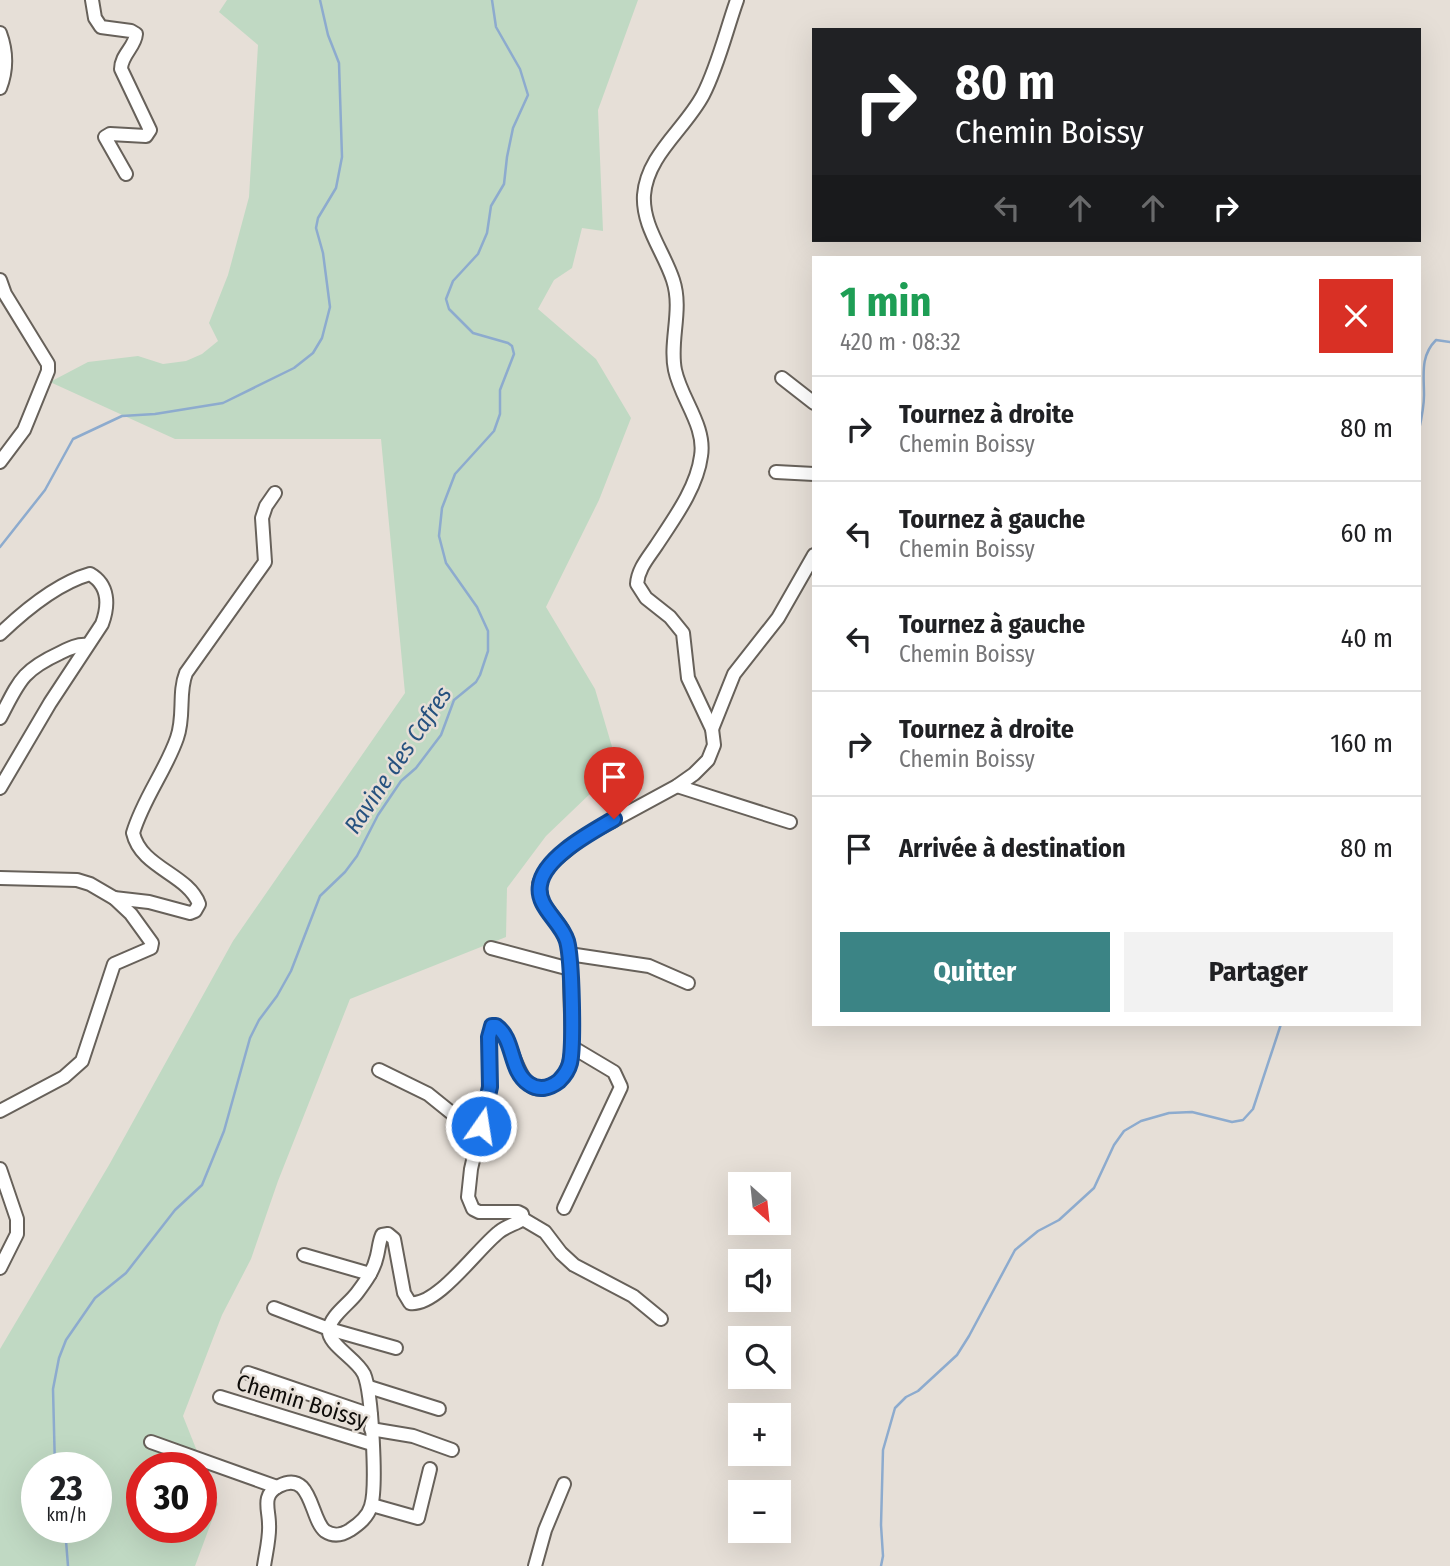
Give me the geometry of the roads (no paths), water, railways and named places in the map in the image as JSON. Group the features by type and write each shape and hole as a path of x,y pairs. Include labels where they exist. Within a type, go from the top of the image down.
{"street":[{"path":"92,0 95,18 101,27 131,31 135,34 135,40 122,60 121,69 150,130 146,136 110,134 105,137 126,174"},
{"path":"661,1319 633,1296 574,1265 545,1232 523,1219 522,1214 479,1212 469,1204 468,1197 490,1087 489,1037 492,1026 504,1033 521,1076 527,1083 537,1088 552,1086 566,1073 572,1047 569,954 566,938 547,910 540,893 540,884 546,869 583,837 694,775 708,761 714,745 712,729 688,678 683,633 670,617 646,598 637,584 642,567 690,489 702,455 697,426 675,367 676,290 648,222 644,195 656,160 705,92 737,0"},
{"path":"0,33 6,61 5,76 0,88"},
{"path":"0,280 5,294 48,364 48,371 24,430 0,462"},
{"path":"782,378 812,401"},
{"path":"776,472 812,474"},
{"path":"114,898 149,902 190,913 195,911 199,904 192,892 139,850 133,833 178,735 182,718 182,683 186,673 265,562 262,518 275,493"},
{"path":"712,729 731,679 778,618 812,558"},
{"path":"0,634 75,578 90,574 100,580 106,592 107,611 102,624 86,645 0,788"},
{"path":"0,718 24,674 55,655 86,645"},
{"path":"677,786 790,822"},
{"path":"0,878 77,880 90,884 114,898 151,939 151,948 114,964 82,1061 72,1072 0,1111"},
{"path":"491,948 570,969"},
{"path":"569,954 649,965 688,983"},
{"path":"564,1208 621,1087 614,1072 572,1047"},
{"path":"379,1070 428,1094 464,1122 476,1147"},
{"path":"0,1168 17,1219 17,1234 0,1268"},
{"path":"329,1329 335,1317 370,1274 379,1252 380,1238 388,1234 394,1239 404,1293 412,1304 422,1302 468,1265 500,1231 523,1219"},
{"path":"304,1255 370,1274"},
{"path":"274,1308 329,1329 396,1348"},
{"name":"Chemin Boissy","path":"329,1329 328,1335 334,1343 359,1364 369,1387 372,1505"},
{"name":"Chemin Boissy","path":"247,1373 371,1415"},
{"name":"Chemin Boissy","path":"369,1387 439,1409"},
{"name":"Chemin Boissy","path":"220,1397 372,1444"},
{"name":"Chemin Boissy","path":"371,1429 413,1436 452,1450"},
{"path":"151,1442 277,1487"},
{"path":"264,1566 270,1523 267,1499 270,1492 277,1487 285,1484 302,1488 310,1498 316,1517 324,1530 336,1535 360,1523 372,1505 418,1518 429,1469"},
{"path":"535,1566 545,1530 564,1484"}],"waterway":[{"path":"0,547 45,490 73,439 122,416 155,414 223,403 294,368 313,353 322,338 330,307 323,253 316,228 318,218 336,188 342,157 339,63 328,35 320,0"},
{"name":"Ravine des Cafres","path":"55,1452 53,1389 59,1358 66,1340 95,1298 126,1273 175,1210 202,1185 224,1131 250,1038 291,971 320,896 345,872 401,781 416,768 441,735 454,700 476,682 488,651 488,631 477,607 446,563 439,536 442,508 455,474 494,431 500,414 500,390 514,354 508,343 473,333 449,309 446,299 453,281 478,254 487,233 491,206 504,184 513,128 528,95 520,69 496,27 492,0"},
{"path":"1421,417 1427,353 1436,340 1450,342"},
{"path":"881,1566 883,1450 895,1408 957,1355 1015,1250 1038,1231 1059,1220 1094,1188 1114,1145 1124,1131 1141,1121 1169,1113 1192,1112 1232,1122 1243,1120 1253,1109 1280,1026"},
{"name":"Ravine des Cafres","path":"66,1543 68,1566"}]}
